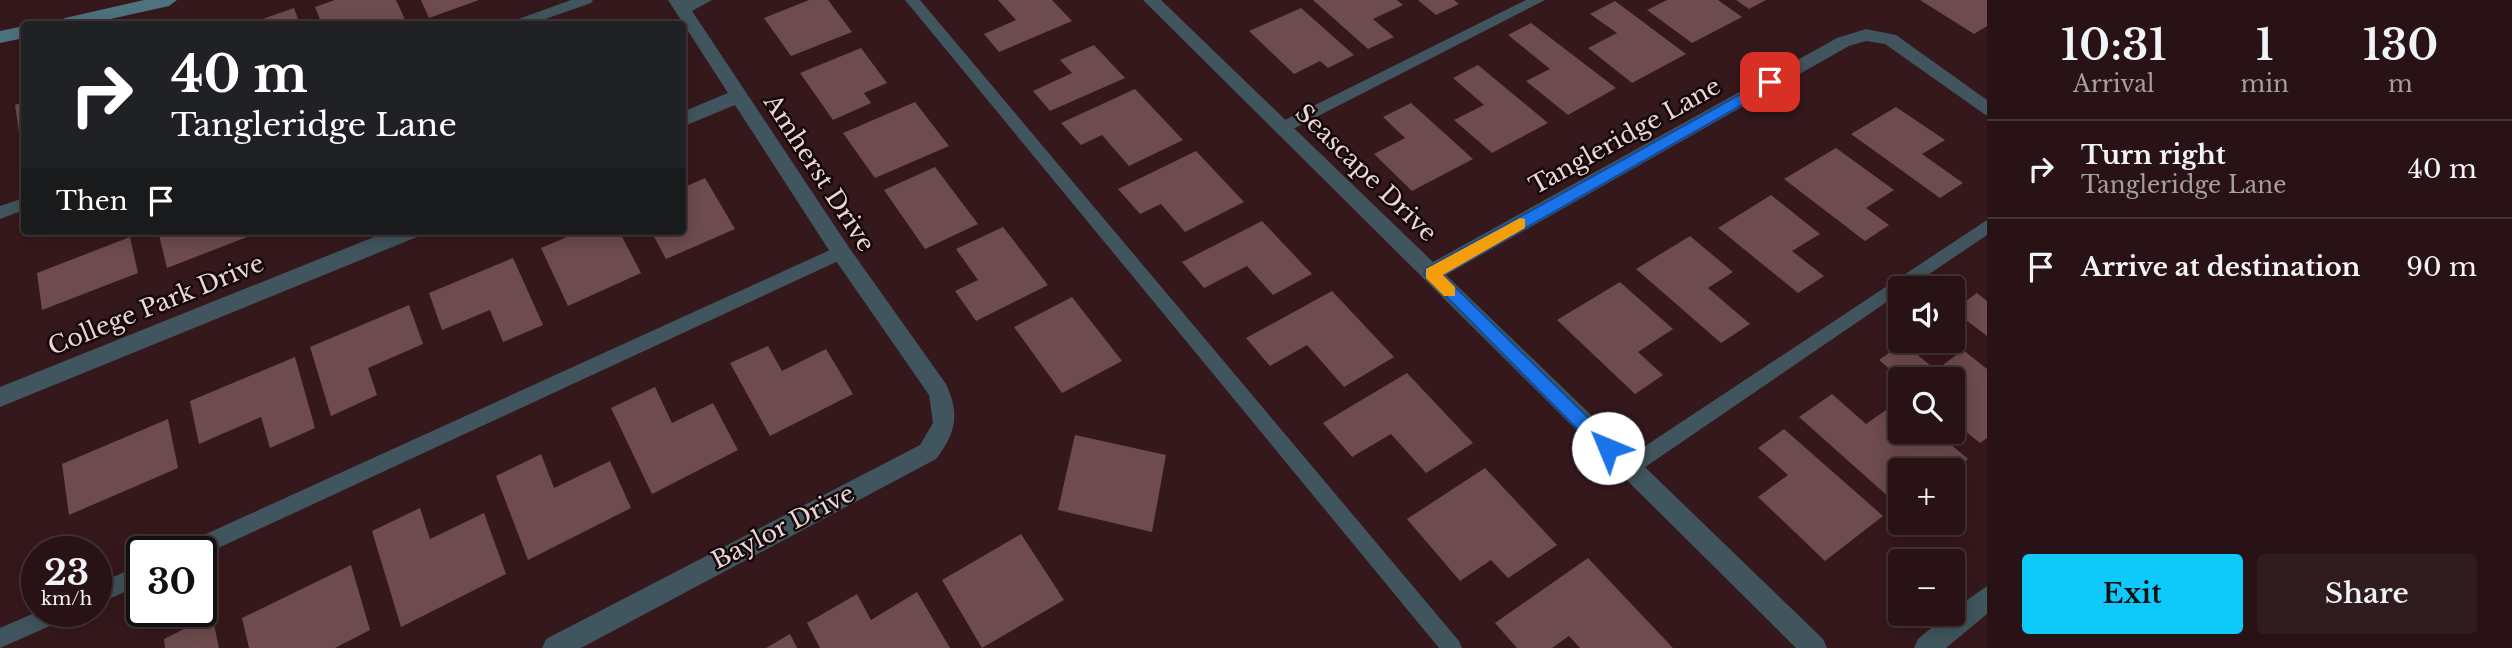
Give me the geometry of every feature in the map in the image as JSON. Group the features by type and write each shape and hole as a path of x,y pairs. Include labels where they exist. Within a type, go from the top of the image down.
{"street":[{"path":"78,21 169,0"},
{"path":"679,4 704,0"},
{"name":"Seascape Drive","path":"1151,0 1814,648"},
{"name":"Amherst Drive","path":"679,4 922,371"},
{"path":"0,37 21,33"},
{"name":"Tangleridge Lane","path":"1432,274 1843,41 1866,35 1890,39 1987,109"},
{"path":"686,118 739,96"},
{"name":"College Park Drive","path":"0,397 400,235"},
{"name":"Baylor Drive","path":"555,648 928,452 943,433 946,413 938,391 922,371"},
{"path":"1927,648 1987,598"}],"lane":[{"path":"526,21 586,0"},
{"path":"912,0 1452,648"},
{"path":"1282,128 1538,0"},
{"path":"0,213 21,205"},
{"path":"1628,468 1987,226"},
{"path":"217,539 841,252"},
{"path":"0,639 26,627"}],"building":[{"path":"335,0 396,0 406,21 321,21 315,7"},
{"path":"421,0 479,0 429,18"},
{"path":"809,0 828,0 852,32 791,56 764,18"},
{"path":"998,0 1052,0 1072,21 999,52 984,34 1016,20"},
{"path":"1313,0 1397,0 1403,5 1373,19 1394,37 1368,49"},
{"path":"1418,0 1454,0 1459,4 1436,15"},
{"path":"1667,0 1718,0 1742,17 1692,43 1647,10"},
{"path":"1736,0 1766,0 1749,9"},
{"path":"1920,0 1987,0 1987,26 1974,34"},
{"path":"1615,1 1686,54 1632,83 1588,48 1617,33 1590,14"},
{"path":"294,8 299,21 257,21"},
{"path":"1301,8 1354,55 1328,68 1320,61 1294,74 1249,31"},
{"path":"1531,23 1616,88 1568,115 1526,81 1550,69 1508,35"},
{"path":"1094,45 1125,78 1050,111 1033,91 1072,73 1060,60"},
{"path":"861,48 887,83 864,93 871,103 833,120 800,73"},
{"path":"1478,65 1548,123 1492,153 1454,120 1484,105 1453,78"},
{"path":"1135,89 1183,140 1129,166 1102,135 1081,145 1061,123"},
{"path":"915,102 949,146 875,178 843,133"},
{"path":"21,103 21,146 15,105"},
{"path":"1411,103 1473,159 1412,191 1374,154 1405,138 1383,117"},
{"path":"1896,107 1945,140 1922,154 1963,183 1940,198 1851,134"},
{"path":"1836,148 1894,190 1866,208 1889,225 1865,241 1784,179"},
{"path":"1196,151 1244,202 1185,232 1161,204 1140,214 1118,189"},
{"path":"935,167 978,224 925,249 884,190"},
{"path":"705,178 735,229 666,259 653,235 686,235 686,186"},
{"path":"1771,195 1820,234 1792,251 1824,276 1798,293 1718,228"},
{"path":"1262,221 1312,274 1273,295 1247,266 1204,288 1182,262"},
{"path":"1003,227 1048,285 976,321 955,291 978,280 956,249"},
{"path":"159,235 247,235 247,237 167,268"},
{"path":"572,235 621,235 641,273 568,306 541,248"},
{"path":"1690,236 1733,272 1708,288 1750,324 1721,343 1636,269"},
{"path":"130,237 138,273 42,310 37,273"},
{"path":"513,258 543,325 503,342 490,310 442,330 429,293"},
{"path":"1620,282 1673,329 1638,352 1663,375 1635,394 1557,320"},
{"path":"1332,291 1394,357 1344,387 1307,345 1270,366 1246,338"},
{"path":"1977,293 1987,301 1987,336 1965,319 1965,302"},
{"path":"1072,297 1122,361 1062,393 1014,327"},
{"path":"409,305 423,344 368,368 377,395 331,416 310,347"},
{"path":"768,346 782,371 826,349 853,394 770,436 730,363"},
{"path":"1965,352 1987,369 1987,438 1980,443 1965,431 1965,367 1940,367"},
{"path":"1889,353 1915,353 1932,367 1888,368 1879,360"},
{"path":"295,357 315,428 270,448 261,417 199,444 190,401"},
{"path":"1407,373 1473,443 1426,473 1391,434 1352,457 1323,423"},
{"path":"655,387 672,423 713,403 738,450 652,494 611,408"},
{"path":"1832,394 1866,424 1888,409 1888,444 1950,444 1968,459 1965,462 1965,458 1888,458 1888,496 1799,417"},
{"path":"168,419 178,468 69,515 62,464"},
{"path":"1784,429 1883,516 1825,561 1758,497 1788,475 1758,448"},
{"path":"1075,435 1166,455 1152,532 1058,510"},
{"path":"541,454 554,488 610,461 631,508 528,560 496,476"},
{"path":"1485,468 1557,545 1508,578 1491,560 1460,581 1407,519"},
{"path":"420,508 430,539 484,513 506,574 401,627 372,531"},
{"path":"1021,534 1064,600 982,648 942,580"},
{"path":"1588,558 1673,648 1580,648 1569,636 1552,648 1517,648 1495,623"},
{"path":"351,565 370,630 335,648 249,648 242,618"},
{"path":"917,592 950,648 820,648 807,623 857,594 871,620"},
{"path":"188,627 215,627 219,648 165,648 164,639"},
{"path":"790,634 797,648 766,648"}],"slow traffic":[{"path":"1450,292 1432,274 1520,224"}],"route":[{"path":"1608,448 1432,274 1770,82"}]}
